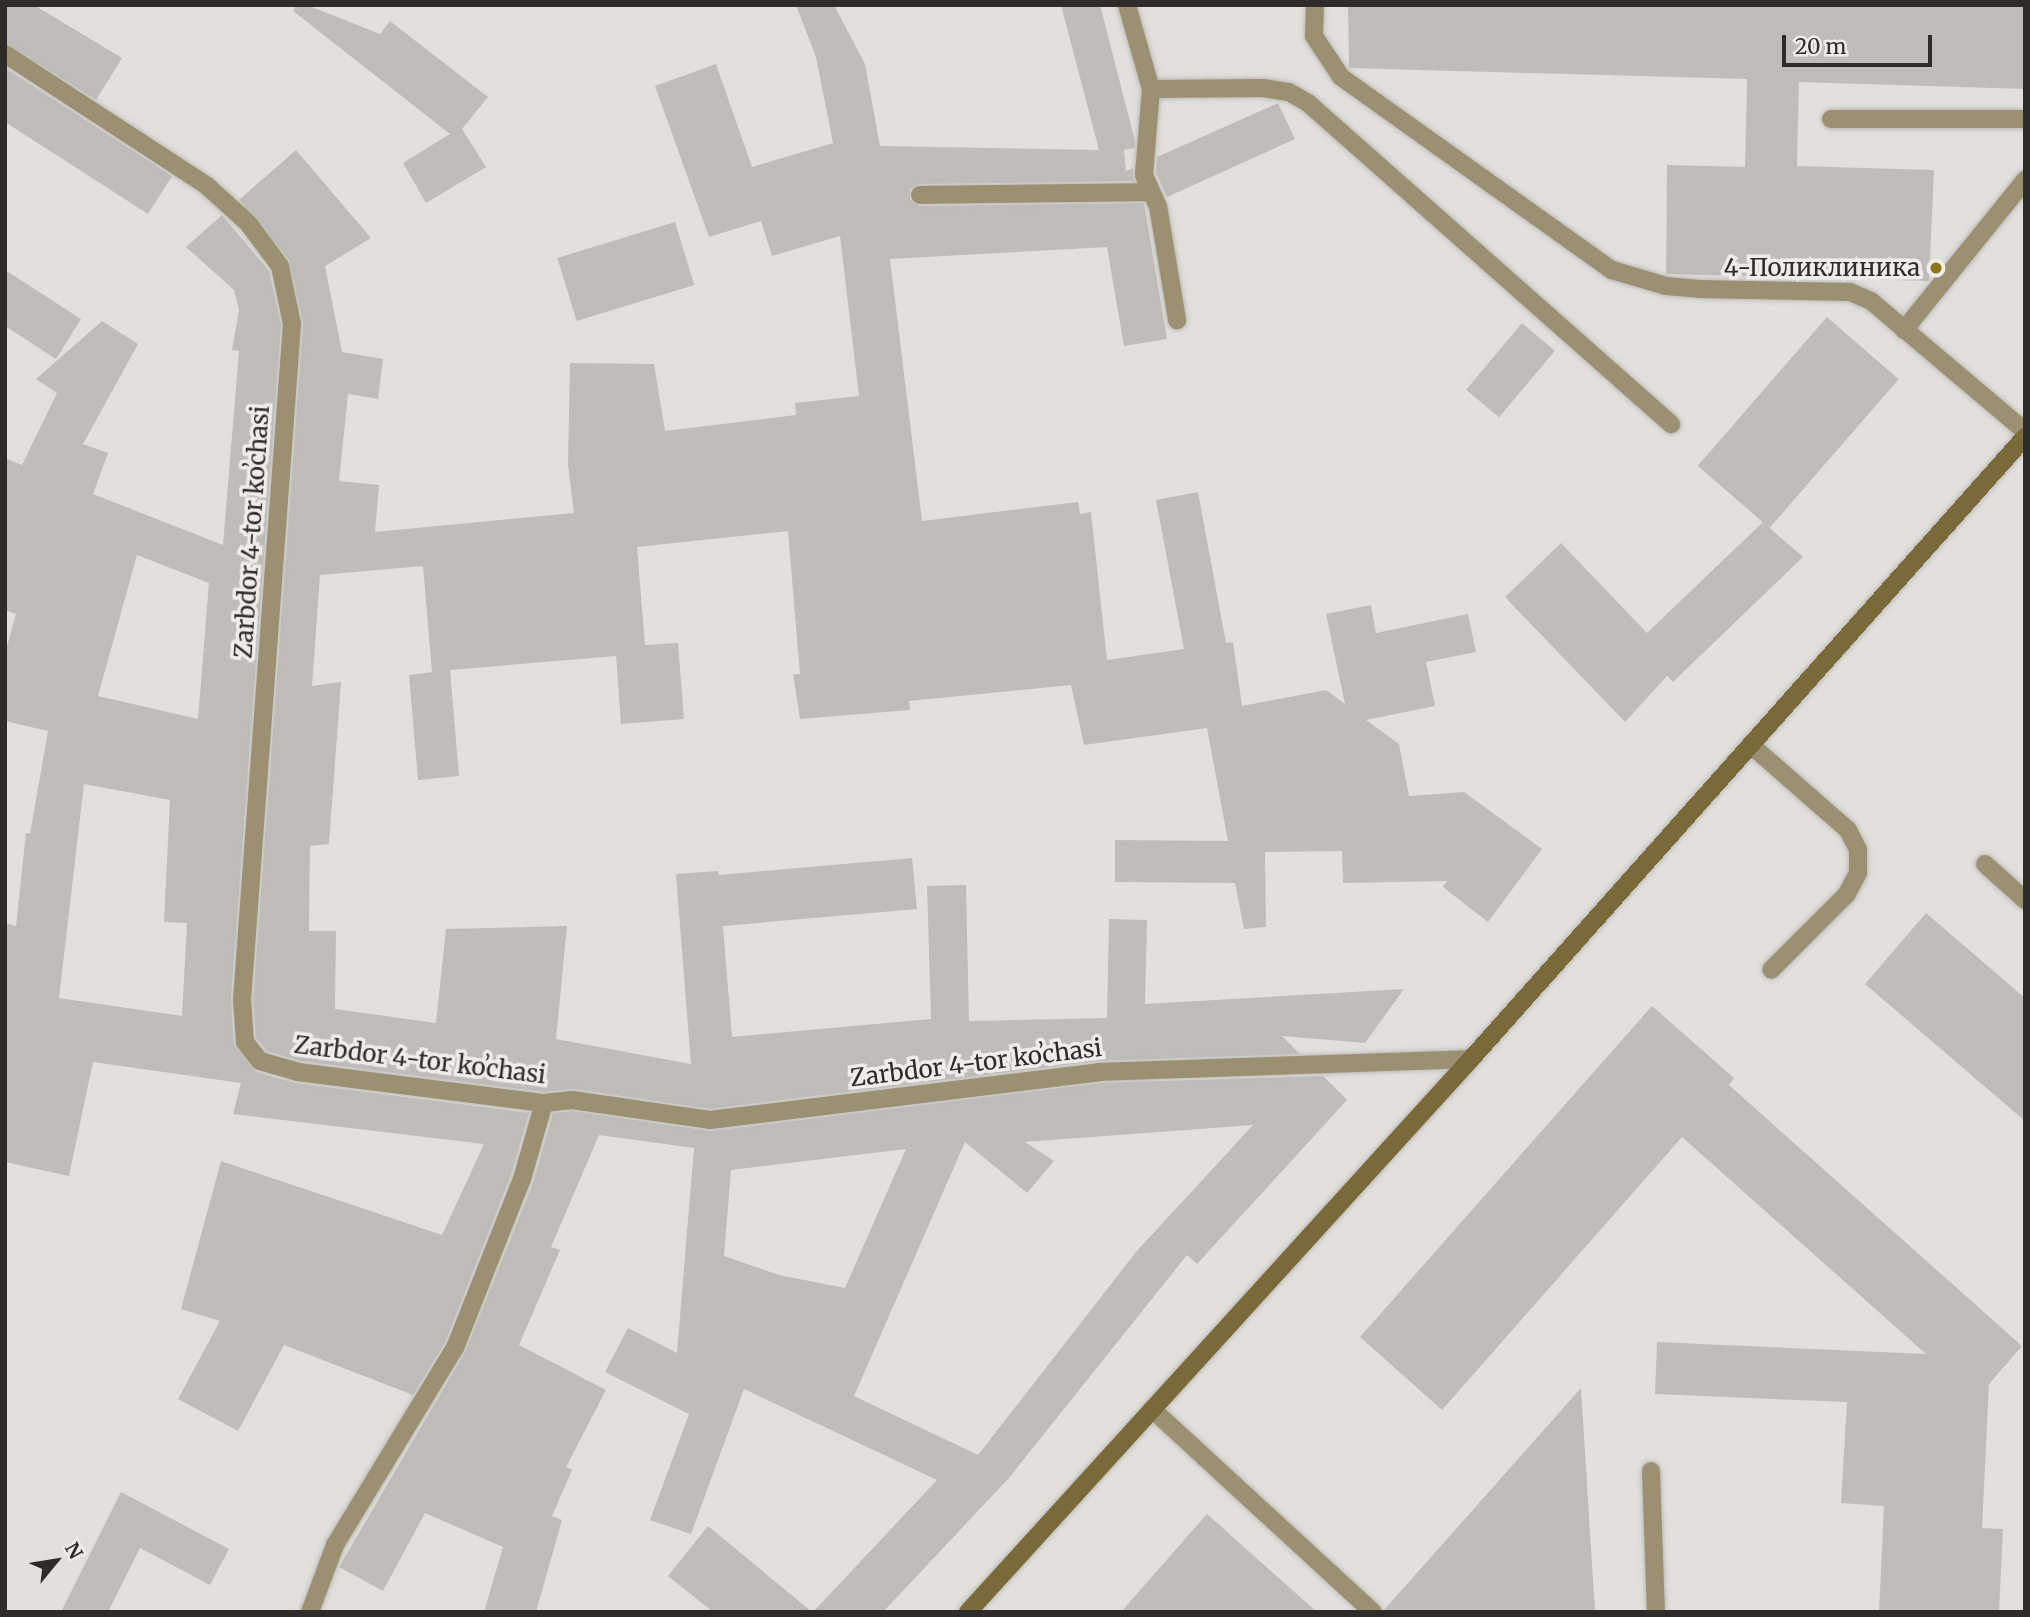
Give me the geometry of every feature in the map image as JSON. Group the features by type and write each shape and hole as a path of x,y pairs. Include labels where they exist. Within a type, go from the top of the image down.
{"main road":[{"path":"968,1612 1471,1059 2025,437"}],"street":[{"path":"1127,5 1151,89 1144,175 1158,206 1177,320"},
{"path":"1315,5 1314,36 1341,77 1612,270 1653,283 1699,289 1850,292 1871,301 2025,431"},
{"name":"Zarbdor 4-tor koʼchasi","path":"5,54 206,185 247,223 280,266 292,324 242,1000 245,1042 260,1061 298,1072 544,1103 572,1100 710,1120 1098,1072 1471,1059"},
{"path":"1151,89 1263,88 1289,92 1308,103 1671,424"},
{"path":"1831,119 2025,119"},
{"path":"1903,330 2025,180"},
{"path":"920,195 1150,192"},
{"path":"1752,746 1848,830 1858,850 1858,873 1847,894 1771,970"},
{"path":"1985,864 2025,900"},
{"path":"310,1612 335,1545 455,1348 522,1179 544,1103"},
{"path":"1152,1409 1373,1612"},
{"path":"1651,1471 1656,1612"}],"building":[{"path":"5,5 34,5 122,58 96,100 5,43"},
{"path":"296,5 307,5 380,34 390,21 488,97 462,129 486,167 426,203 403,163 450,134 293,11"},
{"path":"796,5 834,5 865,64 880,146 1099,150 1061,5 1100,5 1135,141 1135,148 1124,150 1126,171 1133,168 1134,181 920,184 910,189 910,200 920,206 1144,203 1167,339 1124,346 1107,247 890,259 922,521 1078,502 1080,514 1091,512 1107,660 1184,649 1156,500 1198,492 1226,643 1233,642 1242,706 1326,690 1345,704 1326,614 1371,605 1376,633 1468,614 1476,652 1426,662 1435,706 1366,720 1399,744 1409,796 1464,792 1542,849 1488,922 1443,887 1447,881 1343,883 1342,851 1265,852 1266,927 1244,929 1235,883 1115,882 1115,840 1228,841 1207,728 1084,745 1071,685 909,701 910,710 800,719 793,674 800,674 788,531 637,547 645,645 678,643 684,719 621,724 616,656 450,670 459,776 418,780 409,675 442,671 432,672 423,566 320,575 312,686 341,682 329,844 310,846 309,931 336,931 335,1009 436,1023 446,929 567,926 556,1039 691,1064 676,874 718,871 719,875 912,858 917,909 723,926 732,1037 931,1019 927,886 966,885 969,1021 1107,1018 1109,919 1147,920 1145,1004 1404,989 1365,1043 1282,1036 1300,1054 1098,1061 710,1109 574,1089 544,1092 300,1061 267,1051 256,1038 253,1000 303,324 289,260 239,200 296,150 371,238 325,266 342,352 383,359 378,399 348,394 339,481 379,485 375,532 574,513 568,465 570,363 654,364 665,431 796,415 795,403 859,396 840,236 772,256 761,221 709,237 655,86 716,64 752,167 833,143 816,57"},
{"path":"1348,5 2025,5 2025,89 1799,82 1797,166 1934,170 1929,281 1666,274 1667,165 1745,167 1747,79 1349,68"},
{"path":"5,68 172,176 148,214 5,122"},
{"path":"1278,103 1295,139 1167,197 1156,173 1157,157"},
{"path":"222,215 269,271 281,325 231,999 234,1044 256,1072 295,1083 529,1113 511,1175 445,1343 413,1395 284,1345 238,1431 178,1399 220,1321 181,1309 221,1161 442,1235 484,1144 233,1114 241,1083 93,1062 69,1176 5,1162 5,923 16,926 26,833 30,834 48,731 5,721 5,653 16,614 5,610 5,458 22,465 57,393 36,379 102,321 138,344 83,444 108,453 93,494 223,545 239,351 232,350 239,310 234,290 186,247","holes":["137,555 209,583 198,719 98,696","84,784 170,800 164,922 187,923 182,1016 59,998"]},
{"path":"675,222 694,285 577,321 557,258"},
{"path":"5,270 81,319 56,359 5,326"},
{"path":"1827,317 1899,379 1769,528 1698,466"},
{"path":"1522,323 1555,351 1499,417 1466,390"},
{"path":"1763,522 1803,557 1673,682 1667,676 1625,722 1505,597 1561,543 1647,633"},
{"path":"1926,913 2025,998 2025,1121 1865,984"},
{"path":"1652,1006 1734,1078 1729,1085 2022,1346 1989,1384 1982,1528 2003,1529 1999,1612 1879,1612 1884,1506 1841,1503 1847,1402 1655,1394 1657,1342 1926,1354 1682,1137 1442,1410 1360,1337"},
{"path":"1323,1076 1347,1100 1197,1264 1187,1255 1008,1479 883,1612 813,1612 937,1480 744,1389 691,1534 650,1520 689,1414 605,1372 628,1328 677,1353 694,1148 599,1135 551,1247 560,1250 519,1345 606,1390 566,1467 572,1470 552,1516 562,1520 536,1612 484,1612 503,1547 425,1513 383,1591 339,1567 465,1352 533,1183 553,1113 572,1111 711,1131 1100,1083","holes":["1253,1125 1136,1252 978,1455 854,1396 965,1142 1027,1193 1054,1161 1025,1142","906,1149 845,1288 779,1275 724,1256 731,1170"]},
{"path":"1581,1388 1595,1612 1384,1612 1384,1610"},
{"path":"121,1492 229,1549 210,1585 140,1548 108,1612 61,1612"},
{"path":"1207,1514 1317,1612 1121,1612"},
{"path":"708,1526 812,1612 713,1612 668,1576"}],"place":[{"name":"4-Поликлиника","path":"1936,268"}]}
